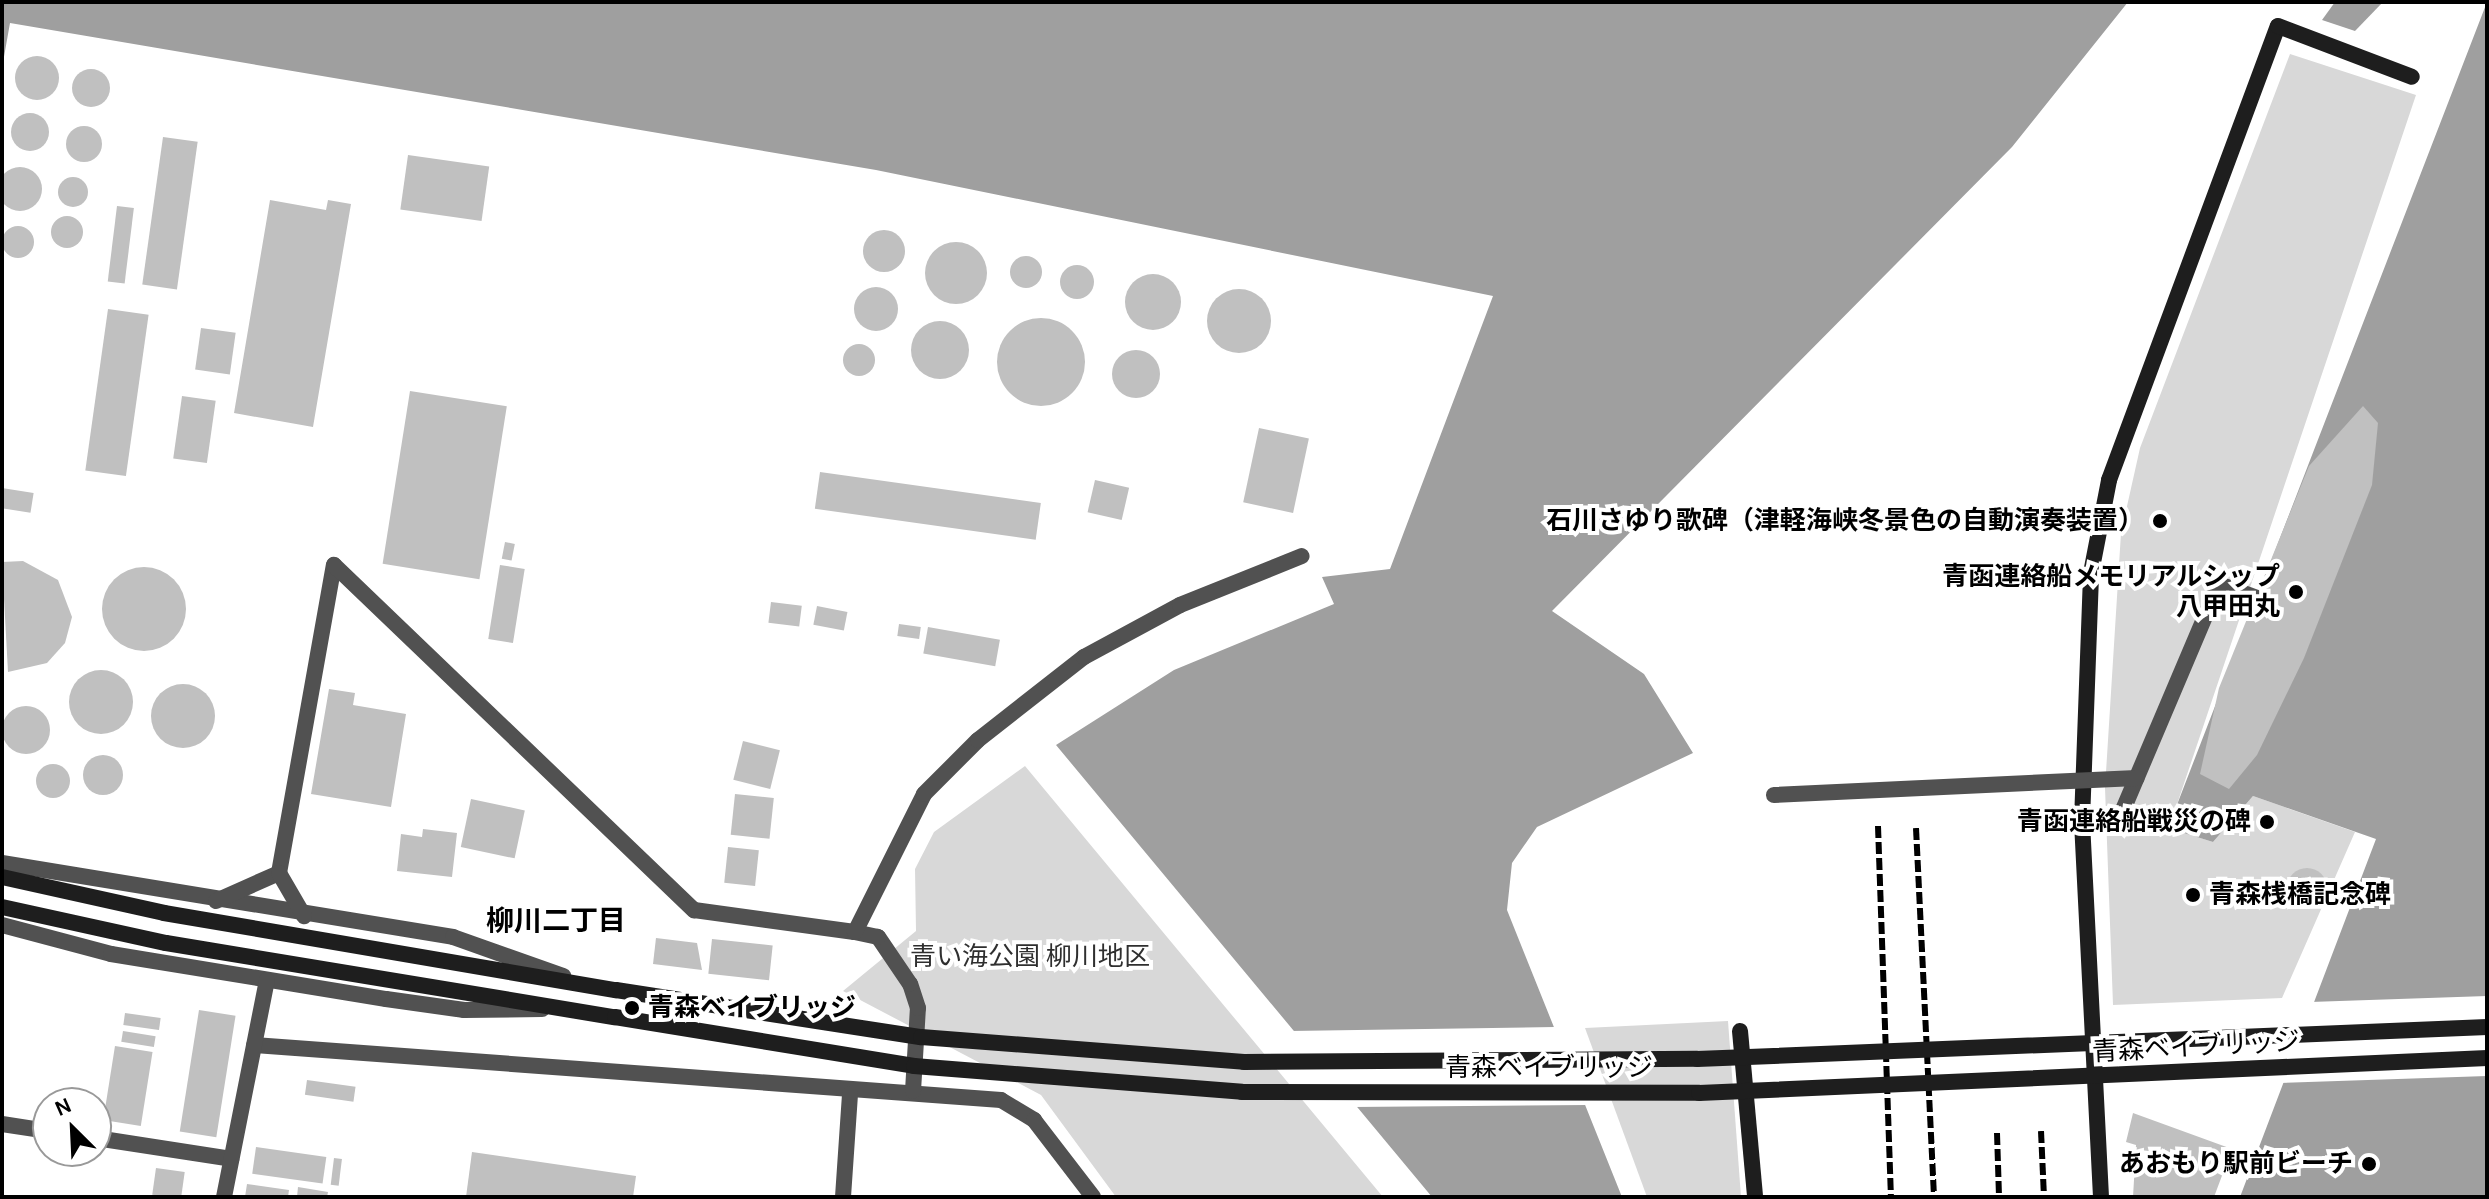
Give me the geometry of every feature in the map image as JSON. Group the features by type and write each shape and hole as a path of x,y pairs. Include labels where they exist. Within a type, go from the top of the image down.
{"street":[{"path":"2101,1197 2082,821 2091,573 2109,480 2278,26 2412,77"},
{"path":"855,932 900,829 978,740 1084,657 1180,605 1302,556"},
{"path":"304,916 279,873 334,565 694,910 878,937 910,984 918,1008 913,1091"},
{"path":"2117,824 2219,584 2257,598"},
{"path":"1774,795 2137,778"},
{"path":"2,863 214,902 453,937 590,985"},
{"path":"214,902 279,873"},
{"name":"青森ベイブリッジ","path":"2,877 164,913 616,990 921,1037 1244,1062 1697,1059 2487,1027"},
{"name":"青森ベイブリッジ","path":"2,907 166,943 914,1066 1242,1092 1699,1093 2487,1058"},
{"path":"2,925 111,954 464,1010 563,1009"},
{"path":"224,1197 267,980"},
{"path":"1740,1031 1755,1197"},
{"path":"254,1045 452,1055 850,1094 913,1091 1001,1100 1034,1120 1093,1197"},
{"path":"843,1197 850,1094"},
{"path":"2,1124 32,1129"},
{"path":"112,1140 231,1159"}],"green space":[{"path":"2290,54 2416,95 2169,828 2213,842 2253,796 2355,832 2282,998 2113,1005 2105,788 2121,533 2140,448"},
{"name":"青い海公園 柳川地区","path":"1025,766 1383,1197 1116,1197 1041,1095 843,991 916,931 915,869 934,832"},
{"path":"1728,1021 1741,1197 1647,1197 1585,1028"}],"shaded area":[{"path":"2,2 2128,2 2012,147 1552,611 1644,674 1693,753 1537,827 1512,863 1507,910 1622,1197 1432,1197 1056,745 1174,670 1334,604 1322,577 1390,569 1493,296 876,170 10,23 2,68"},
{"path":"2335,2 2383,2 2355,31 2322,20"},
{"path":"2487,2 2487,1197 2240,1197 2376,839 2253,796 2213,842 2168,828"}],"pier":[{"path":"2487,996 2487,1076 2279,1083 2310,1002"},
{"path":"1555,1027 1587,1105 1353,1107 1290,1031"}],"building":[{"path":"37,56 53,62 59,78 53,94 37,100 21,94 15,78 21,62"},
{"path":"91,69 105,74 110,88 105,102 91,107 77,102 72,88 77,74"},
{"path":"30,113 43,119 49,132 43,145 30,151 17,145 11,132 17,119"},
{"path":"84,126 97,131 102,144 97,157 84,162 71,157 66,144 71,131"},
{"path":"163,137 198,142 177,289 142,285"},
{"path":"408,155 489,166 482,221 400,209"},
{"path":"20,167 35,174 42,189 35,204 20,211 5,204 -2,189 5,174"},
{"path":"73,177 79,178 87,186 87,198 79,206 73,207 67,206 59,198 58,192 59,186 67,178"},
{"path":"270,200 326,210 328,200 351,204 313,427 234,413"},
{"path":"117,206 134,208 125,284 108,281"},
{"path":"67,216 79,220 83,232 79,244 67,248 55,244 51,232 55,220"},
{"path":"18,226 29,231 34,242 29,253 18,258 7,253 2,242 7,231"},
{"path":"884,230 899,236 905,251 899,266 884,272 869,266 863,251 869,236"},
{"path":"956,242 978,251 987,273 978,295 956,304 934,295 925,273 934,251"},
{"path":"1026,256 1038,260 1042,272 1038,284 1026,288 1014,284 1010,272 1014,260"},
{"path":"1077,265 1089,270 1094,282 1089,294 1077,299 1065,294 1060,282 1065,270"},
{"path":"1153,274 1173,282 1181,302 1173,322 1153,330 1133,322 1125,302 1133,282"},
{"path":"876,287 892,293 898,309 892,325 876,331 860,325 854,309 860,293"},
{"path":"1239,289 1257,295 1265,303 1271,321 1265,339 1257,347 1239,353 1221,347 1213,339 1207,321 1213,303 1221,295"},
{"path":"108,309 149,315 126,476 85,470"},
{"path":"1041,318 1058,321 1072,331 1082,345 1085,362 1082,379 1072,393 1058,403 1041,406 1024,403 1010,393 1000,379 997,362 1000,345 1010,331 1024,321"},
{"path":"940,321 960,330 969,350 960,370 940,379 920,370 911,350 920,330"},
{"path":"201,328 236,333 230,374 195,370"},
{"path":"859,344 870,349 875,360 870,371 859,376 848,371 843,360 848,349"},
{"path":"1136,350 1153,357 1160,374 1153,391 1136,398 1119,391 1112,374 1119,357"},
{"path":"410,391 507,406 479,579 383,564"},
{"path":"182,396 216,401 207,463 173,458"},
{"name":"青函連絡船メモリアルシップ 八甲田丸","path":"2363,406 2378,423 2372,485 2304,658 2257,755 2229,789 2200,774 2219,688 2309,466"},
{"path":"1259,428 1309,439 1293,513 1243,502"},
{"path":"820,472 1041,503 1036,540 815,509"},
{"path":"1095,480 1129,488 1122,520 1088,512"},
{"path":"2,488 34,493 30,513 2,508"},
{"path":"505,542 515,544 512,561 502,559"},
{"path":"23,561 58,580 72,617 65,643 47,663 8,672 2,562"},
{"path":"500,565 525,569 513,643 488,639"},
{"path":"144,567 160,570 174,579 183,593 186,609 183,625 174,639 160,648 144,651 128,648 114,639 105,625 102,609 105,593 114,579 128,570"},
{"path":"771,602 802,606 799,627 768,623"},
{"path":"817,606 847,612 844,631 813,625"},
{"path":"899,624 921,627 919,639 897,636"},
{"path":"928,627 1000,640 995,666 923,654"},
{"path":"95,670 107,670 124,679 131,690 131,714 124,725 107,734 95,734 83,729 74,720 69,708 69,696 74,684 83,675"},
{"path":"177,684 189,684 206,693 213,704 213,728 206,739 189,748 177,748 165,743 156,734 151,722 151,710 156,698 165,689"},
{"path":"329,689 355,693 353,705 406,714 391,807 311,794"},
{"path":"26,706 43,713 50,730 43,747 26,754 9,747 2,730 9,713"},
{"path":"743,741 780,750 770,789 733,780"},
{"path":"103,755 117,761 123,775 117,789 103,795 89,789 83,775 89,761"},
{"path":"53,764 65,769 70,781 65,793 53,798 41,793 36,781 41,769"},
{"path":"735,794 774,798 770,839 731,835"},
{"path":"471,799 525,810 515,858 461,847"},
{"path":"423,829 457,833 452,877 397,871 401,834 422,837"},
{"path":"728,847 759,850 755,886 724,883"},
{"path":"2307,868 2321,874 2327,888 2321,902 2307,908 2293,902 2287,888 2293,874"},
{"path":"656,938 697,943 702,970 653,964"},
{"path":"712,939 773,945 769,980 708,974"},
{"path":"199,1010 236,1016 216,1137 180,1131"},
{"path":"125,1013 161,1018 159,1030 123,1025"},
{"path":"123,1031 156,1036 154,1047 121,1042"},
{"path":"115,1046 153,1052 141,1126 112,1121 112,1087 109,1087"},
{"path":"307,1080 356,1087 353,1102 305,1095"},
{"path":"2133,1113 2232,1149 2214,1197 2133,1197 2136,1145 2126,1142"},
{"path":"256,1147 326,1157 323,1184 252,1174"},
{"path":"472,1152 636,1176 633,1197 466,1197"},
{"path":"334,1158 342,1159 339,1186 331,1185"},
{"path":"156,1168 185,1172 181,1197 152,1195"},
{"path":"247,1184 289,1190 288,1197 245,1197"},
{"path":"298,1187 328,1192 327,1197 297,1197"}],"railway":[{"path":"1878,826 1891,1197"},
{"path":"1916,828 1934,1197"},
{"path":"2041,1131 2044,1197"},
{"path":"1997,1133 1999,1197"}],"place":[{"name":"石川さゆり歌碑（津軽海峡冬景色の自動演奏装置）","path":"2160,521"},
{"name":"青函連絡船メモリアルシップ 八甲田丸","path":"2296,592"},
{"name":"青函連絡船戦災の碑","path":"2267,822"},
{"name":"青森桟橋記念碑","path":"2193,895"},
{"name":"青森ベイブリッジ","path":"632,1008"},
{"name":"あおもり駅前ビーチ","path":"2369,1164"}],"district":[{"name":"柳川二丁目","path":"556,921"}]}
